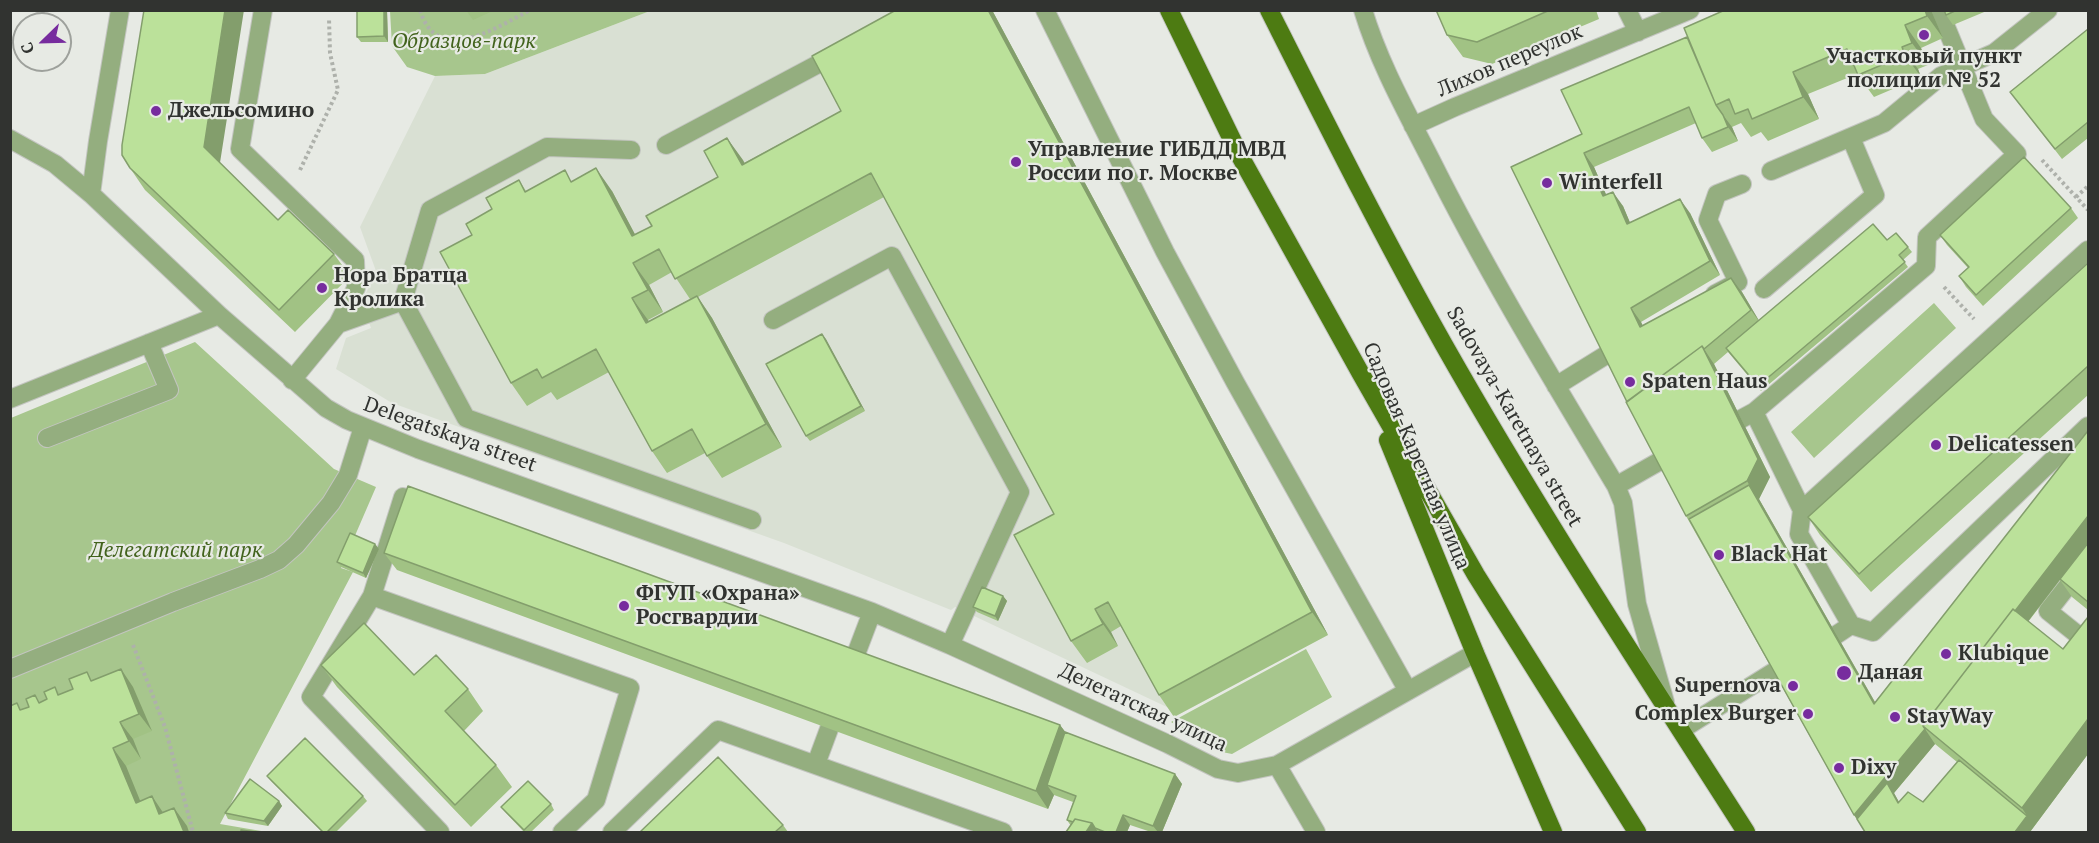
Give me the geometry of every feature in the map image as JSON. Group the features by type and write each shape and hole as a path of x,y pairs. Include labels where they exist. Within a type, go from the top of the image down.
{"main road":[{"name":"Садовая-Каретная улица","path":"1169,10 1240,156 1361,374 1475,653 1553,832"},
{"name":"Sadovaya-Karetnaya street","path":"1269,10 1348,167 1444,345 1555,533 1746,832"},
{"path":"1361,374 1476,575 1638,832"}],"street":[{"path":"92,194 98,141 120,10"},
{"path":"263,10 240,149 355,260 356,288 338,324 292,380"},
{"path":"1045,10 1165,252 1408,691"},
{"path":"1363,10 1382,65 1448,194 1556,386 1616,486 1623,503 1637,603 1667,710"},
{"path":"1627,10 1638,32"},
{"name":"Лихов переулок","path":"1413,126 1690,10"},
{"path":"1939,10 1984,119 2017,154 1927,237 1926,266 1748,415 1802,510 1799,534 1844,630 1872,632 2088,426"},
{"path":"1771,171 1884,123 1941,76 1994,53 2048,10"},
{"path":"666,145 855,44"},
{"path":"1764,289 1875,195 1851,138"},
{"name":"Delegatskaya street","path":"10,139 55,165 92,194 219,315 326,408 363,427 418,449 872,612 950,645"},
{"path":"631,150 547,147 430,210 403,301 466,418 752,520"},
{"path":"1697,304 1738,282 1708,220 1717,194 1742,184"},
{"path":"1802,510 2088,250"},
{"path":"773,320 892,256 898,266 1020,492 950,645"},
{"path":"338,324 403,301"},
{"path":"10,399 219,315"},
{"path":"47,438 169,390 149,343"},
{"path":"1556,386 1606,355"},
{"path":"10,669 279,560 296,545 331,503 348,475 363,427"},
{"path":"1616,486 1660,461"},
{"path":"403,497 372,596 311,697 440,832"},
{"path":"2088,560 2048,611 2088,644"},
{"path":"372,596 630,688 596,800 562,832"},
{"path":"853,662 872,612"},
{"name":"Делегатская улица","path":"950,645 1218,769 1238,773 1277,765 1475,653"},
{"path":"1681,730 1775,671"},
{"path":"816,764 829,729"},
{"path":"612,832 718,730 1004,832"},
{"path":"1277,765 1317,832"}],"path":[{"path":"420,10 423,21 436,36 454,42 474,38 530,10"},
{"path":"298,175 338,90 330,54 329,18"},
{"path":"2017,154 2037,154 2088,210"},
{"path":"2076,197 2088,186"},
{"path":"1926,266 1991,339"},
{"path":"124,622 165,727 193,832"}],"shaded area":[{"path":"650,11 992,11 1328,635 1174,717 1169,708 955,607 951,610 784,543 392,403 336,369 346,338 371,328 362,302 376,271 360,227 435,76 485,74"}],"green space":[{"name":"Образцов-парк","path":"390,11 650,11 485,74 435,76 407,67 392,46"},
{"path":"1934,303 1956,328 1814,458 1791,432"},
{"name":"Делегатский парк","path":"195,342 334,469 376,487 341,568 353,572 220,824 267,832 11,832 11,418"},
{"path":"1306,649 1332,697 1232,754 1222,752 1171,722"}],"building":[{"path":"144,10 225,10 204,147 278,220 288,210 334,254 279,310 130,168 122,155"},
{"path":"357,10 384,10 384,36 357,37"},
{"path":"896,10 988,10 1312,612 1159,695 1108,602 1095,609 1103,624 1071,641 1014,535 1054,514 871,173 675,279 659,249 633,263 648,290 632,298 646,323 697,296 766,424 707,456 692,429 652,451 596,349 542,378 537,369 511,383 440,252 472,235 466,224 492,209 486,198 519,180 525,192 565,170 571,182 596,168 632,236 652,226 646,216 718,177 704,151 727,138 742,165 841,111 812,56"},
{"path":"1436,10 1550,10 1477,42 1447,35"},
{"path":"1725,10 1925,10 1927,16 1905,25 1912,43 1902,47 1905,55 1858,75 1847,49 1793,72 1803,97 1752,119 1748,109 1735,114 1729,99 1716,105 1684,28"},
{"path":"1944,10 1957,10 1946,15"},
{"path":"2088,29 2088,122 2055,149 2010,92"},
{"path":"1687,37 1728,127 1702,138 1689,107 1584,153 1603,196 1613,192 1627,224 1680,199 1710,261 1631,308 1640,327 1731,278 1751,310 1704,349 1702,346 1627,402 1511,167 1582,134 1561,90"},
{"path":"2024,157 2071,208 1976,295 1959,276 1969,267 1940,235"},
{"path":"1873,224 1887,240 1896,233 1908,247 1899,255 1905,262 1758,386 1726,348"},
{"path":"2088,263 2088,366 1859,574 1808,517"},
{"path":"822,334 861,406 806,436 766,364"},
{"path":"1702,346 1758,459 1747,481 1686,516 1626,402"},
{"path":"2087,432 2088,516 1923,726 1925,729 1854,815 1689,519 1749,485 1874,704"},
{"path":"408,486 1060,725 1036,791 384,553"},
{"path":"350,533 375,544 363,573 337,562"},
{"path":"2088,543 2088,602 2060,579"},
{"path":"982,587 1003,596 995,616 973,607"},
{"path":"2013,609 2063,649 2088,617 2088,719 2022,808 1923,726"},
{"path":"364,623 414,675 436,655 468,689 445,711 496,765 455,805 321,665"},
{"path":"121,669 139,714 120,722 129,741 113,748 136,803 152,796 159,814 174,808 184,832 10,832 10,706 17,703 20,710 29,707 26,699 35,695 39,703 47,699 44,692 55,687 58,695 73,689 69,679 87,672 91,681"},
{"path":"1065,732 1175,774 1153,826 1123,815 1116,832 1105,832 1095,828 1092,823 1075,819 1073,822 1067,820 1076,796 1047,785"},
{"path":"305,738 363,796 327,832 323,832 267,776"},
{"path":"718,757 783,825 775,832 640,832"},
{"path":"1959,760 2027,816 2015,832 1865,832 1857,819 1887,783 1898,803 1908,792 1923,802"},
{"path":"250,779 279,801 264,821 225,813"},
{"path":"528,781 551,804 524,830 501,807"},
{"path":"1075,819 1092,823 1086,832 1066,832"}],"place":[{"name":"Участковый пункт полиции № 52","path":"1924,35"},
{"name":"Джельсомино","path":"156,111"},
{"name":"Управление ГИБДД МВД России по г. Москве","path":"1016,162"},
{"name":"Winterfell","path":"1547,183"},
{"name":"Нора Братца Кролика","path":"322,288"},
{"name":"Spaten Haus","path":"1630,382"},
{"name":"Delicatessen","path":"1936,445"},
{"name":"Black Hat","path":"1719,555"},
{"name":"ФГУП «Охрана» Росгвардии","path":"624,606"},
{"name":"Klubique","path":"1946,654"},
{"name":"Даная","path":"1844,673"},
{"name":"Supernova","path":"1793,686"},
{"name":"Complex Burger","path":"1808,714"},
{"name":"StayWay","path":"1895,717"},
{"name":"Dixy","path":"1839,768"}]}
